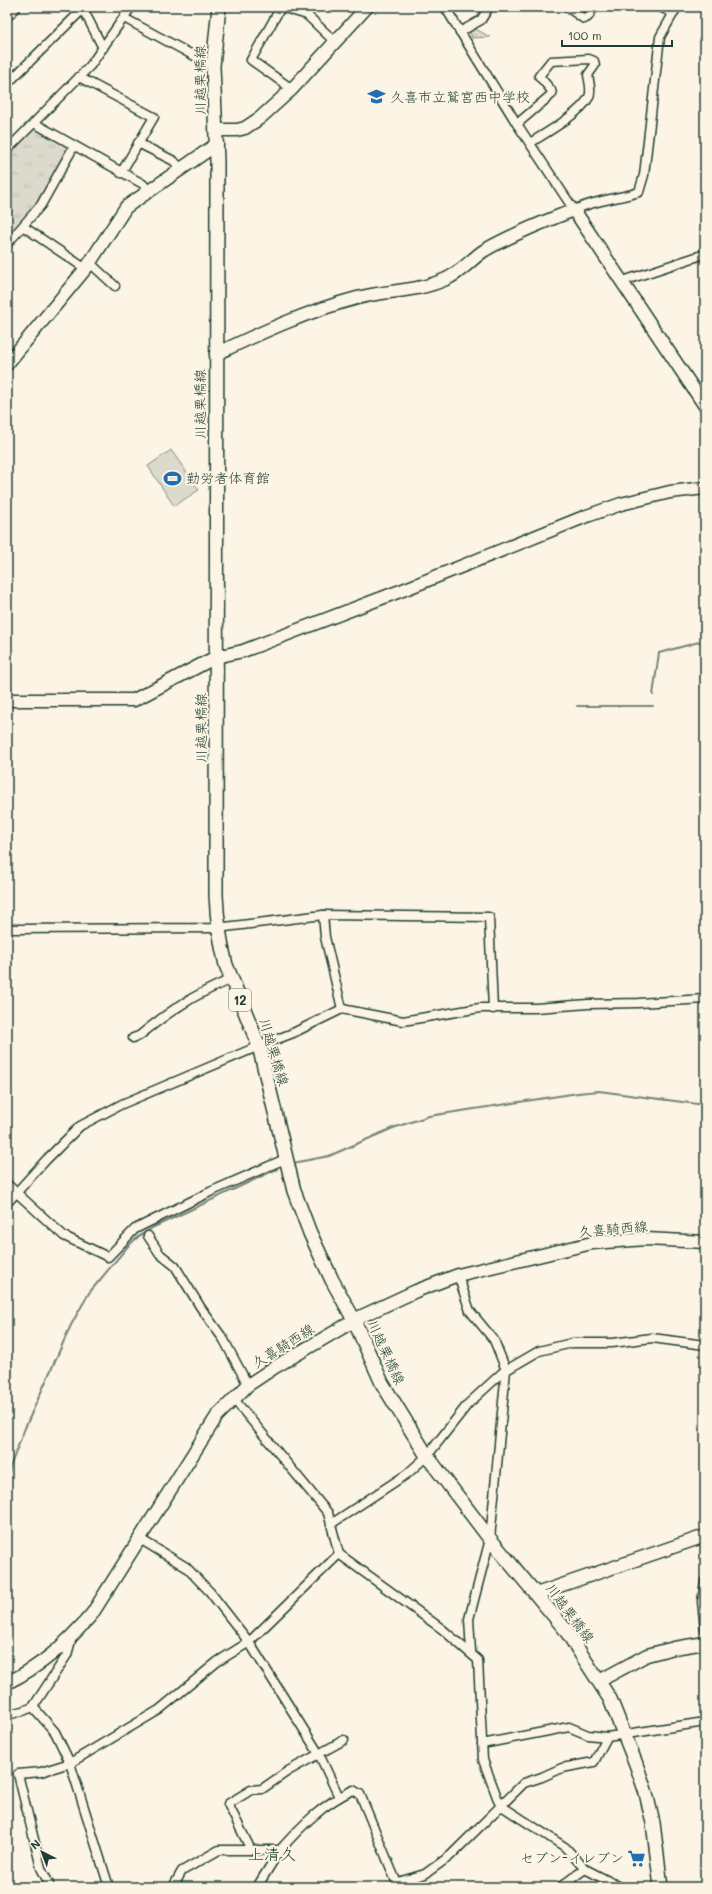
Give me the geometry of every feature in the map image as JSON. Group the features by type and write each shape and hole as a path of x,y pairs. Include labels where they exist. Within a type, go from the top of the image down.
{"main road":[{"name":"川越栗橋線","path":"219,7 213,66 217,144 217,928 226,965 259,1046 285,1158 294,1191 310,1233 332,1280 354,1320 382,1383 427,1456 490,1539 565,1629 610,1699 639,1771 653,1823 661,1887"}],"street":[{"path":"7,14 14,7"},
{"path":"7,150 79,77 103,48 131,7"},
{"path":"292,89 251,60 281,7 307,16 335,42"},
{"path":"307,16 310,7"},
{"path":"216,130 231,131 245,128 260,118 292,89 367,7"},
{"path":"445,7 517,124 705,406"},
{"path":"460,32 481,20 489,7"},
{"path":"567,7 584,18 588,17 594,7"},
{"path":"216,354 275,326 337,303 377,293 421,288 448,279 484,251 528,228 589,203 615,199 639,192 644,175 660,37 675,10 660,7"},
{"path":"7,84 82,8 103,48"},
{"path":"124,18 213,66"},
{"path":"517,124 552,94 552,90 539,76 549,63 554,61 589,59 594,61 595,65 588,75 590,92 588,98 568,118 530,143"},
{"path":"79,77 154,117 121,173"},
{"path":"34,123 143,184 149,191"},
{"path":"138,143 174,161 181,169"},
{"path":"7,364 88,266 123,210 217,144"},
{"path":"7,244 24,227 41,205 74,146"},
{"path":"24,227 88,266 115,286"},
{"path":"623,281 705,254"},
{"path":"7,700 134,700 216,657 243,651 408,588 584,517 621,504 670,492 705,488"},
{"path":"323,914 325,937 342,1009"},
{"path":"7,929 217,928 323,914 488,917 493,1009"},
{"path":"133,1038 139,1036 174,1008 204,991 232,980"},
{"path":"7,1203 80,1126 122,1104 293,1033 342,1009 402,1021 480,1008 493,1009 705,999"},
{"path":"7,1184 64,1236 108,1257 135,1229 210,1192 285,1158"},
{"path":"148,1236 160,1254 175,1266 201,1308 224,1340 248,1385"},
{"name":"久喜騎西線","path":"7,1683 48,1659 72,1638 92,1614 140,1539 200,1440 217,1416 233,1398 248,1385 354,1320 391,1302 458,1275 592,1243 646,1239 705,1242"},
{"path":"458,1275 470,1311 494,1340 506,1370 490,1539 469,1619 471,1652"},
{"path":"331,1524 407,1474 427,1456 468,1404 506,1370 539,1352 572,1343 612,1342 652,1338 705,1345"},
{"path":"233,1398 328,1513 339,1554 471,1652 478,1660 483,1760 500,1805 564,1847 585,1869 620,1887"},
{"path":"536,1594 705,1536"},
{"path":"140,1539 186,1567 210,1592 248,1642 319,1754 339,1797"},
{"path":"49,1884 41,1868 18,1774 41,1772 70,1763 159,1710 217,1662 248,1642 339,1554"},
{"path":"705,1580 702,1602 705,1629"},
{"path":"7,1715 33,1707 67,1655 72,1638"},
{"path":"599,1681 647,1655 674,1648 705,1643"},
{"path":"33,1707 55,1732 70,1763 109,1887"},
{"path":"482,1744 568,1727 588,1735 607,1737 705,1722"},
{"path":"257,1887 280,1850 303,1824 339,1797 353,1790 360,1794 398,1885 425,1874 450,1856 524,1783 562,1768 594,1762 607,1737"},
{"path":"251,1850 228,1804 251,1790 262,1789 288,1771 344,1740"},
{"path":"173,1887 182,1871 218,1850 280,1850"},
{"path":"560,1887 585,1869"}],"green space":[{"path":"474,28 490,37 472,38 469,30"},
{"path":"35,127 69,147 38,204 7,237 7,154"},
{"name":"勤労者体育館","path":"171,450 199,490 174,506 148,466"}],"waterway":[{"path":"653,695 659,653 699,642 705,638"},
{"path":"577,706 653,706"},
{"path":"293,1163 329,1156 393,1128 429,1116 578,1093 599,1091 705,1105"},
{"path":"7,1487 10,1467 25,1428 71,1325 89,1293 128,1246 139,1236 154,1227 277,1169"}],"place":[{"name":"久喜市立鷲宮西中学校","path":"377,97"},
{"name":"勤労者体育館","path":"173,478"},
{"name":"セブン-イレブン","path":"637,1858"}],"district":[{"name":"上清久","path":"272,1854"}]}
